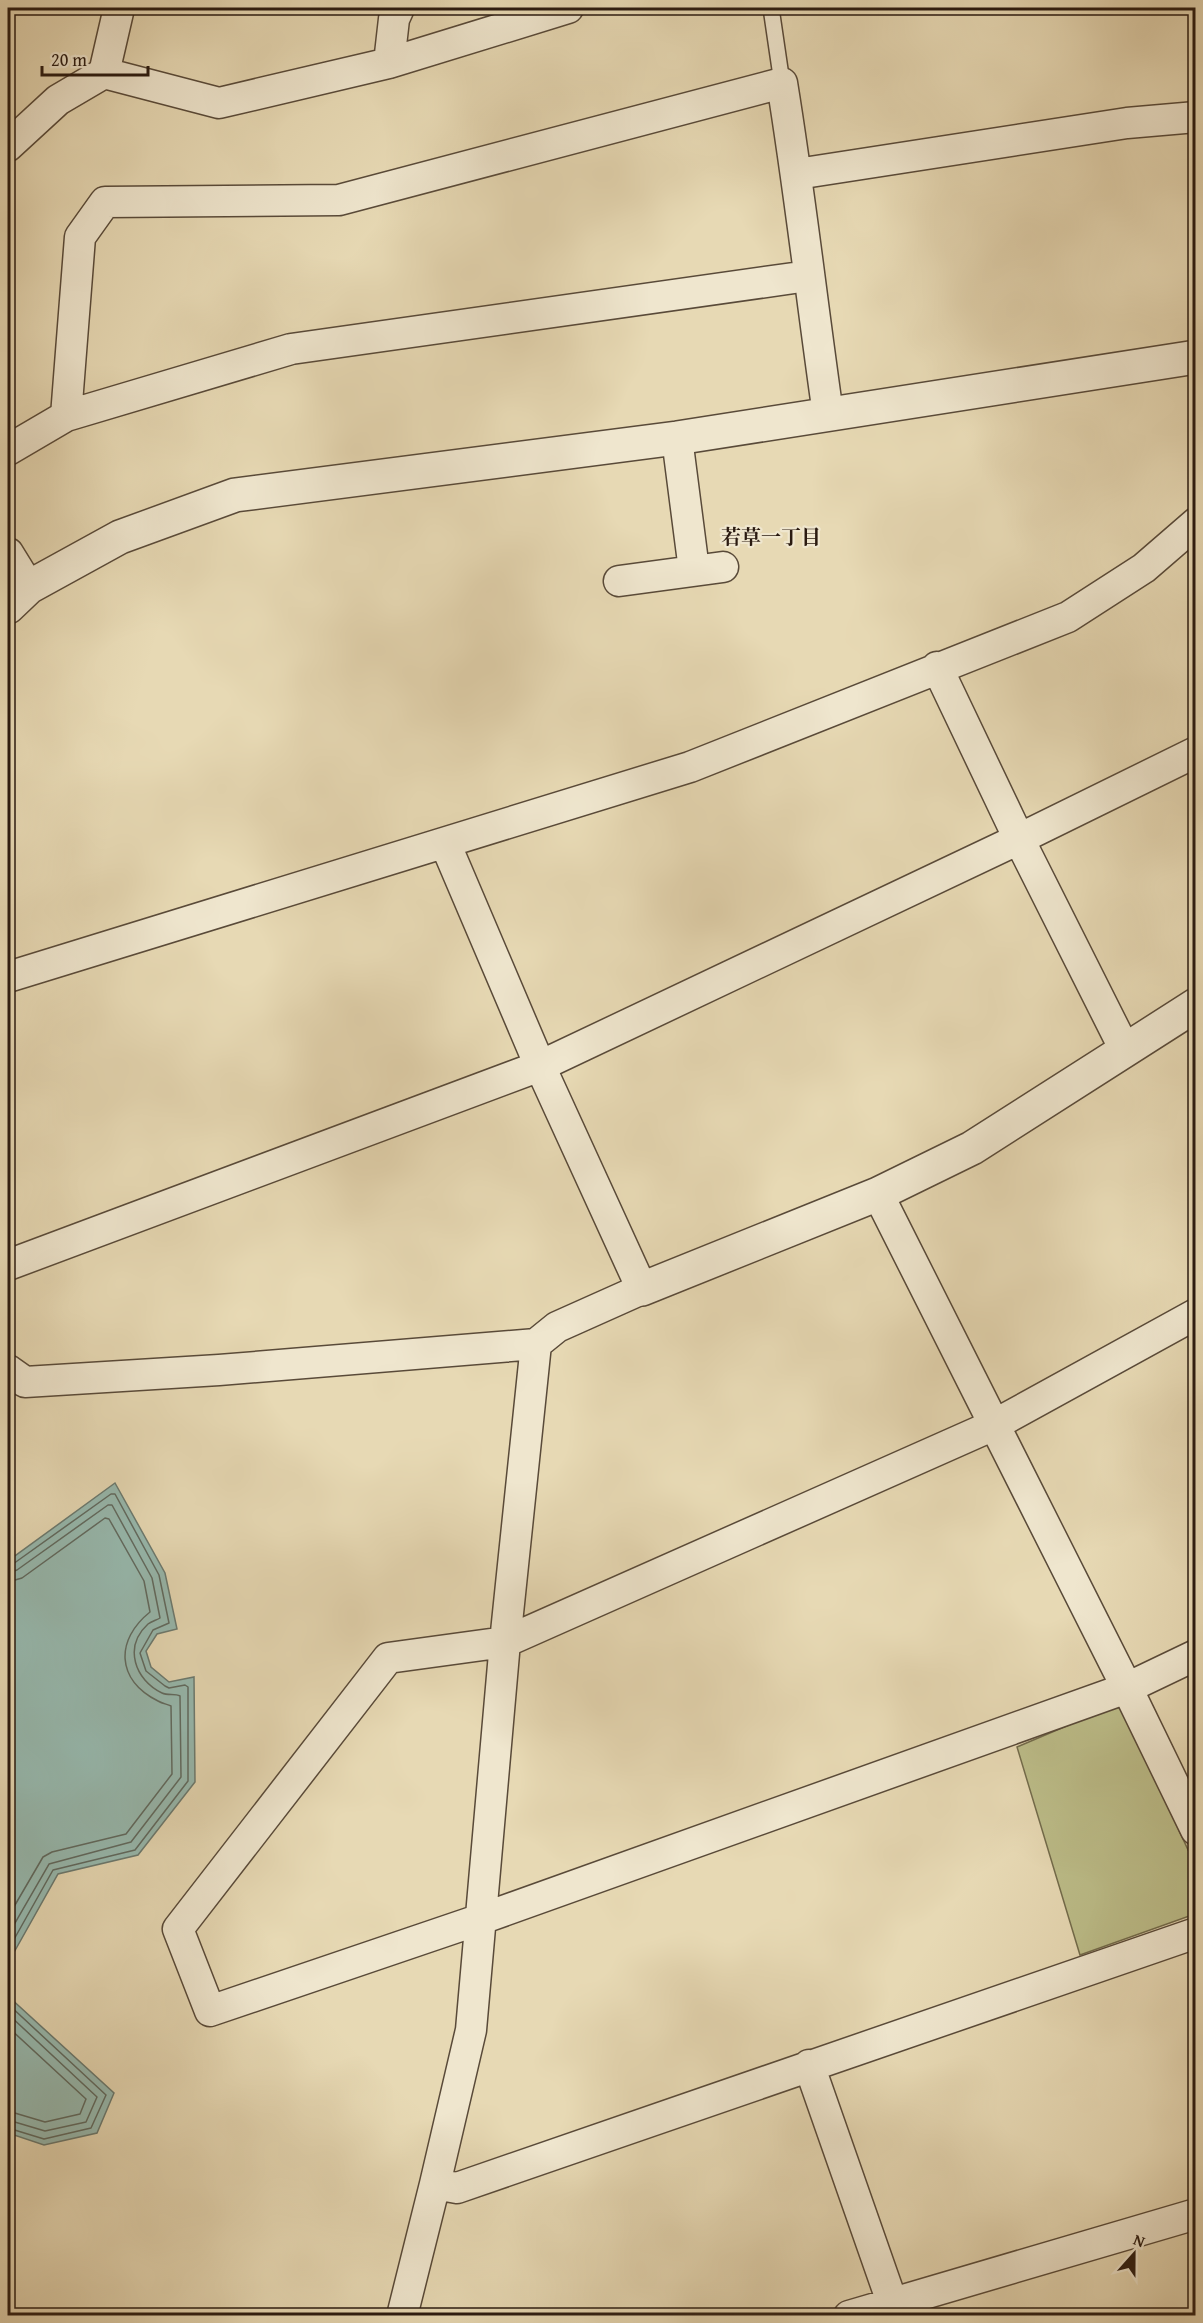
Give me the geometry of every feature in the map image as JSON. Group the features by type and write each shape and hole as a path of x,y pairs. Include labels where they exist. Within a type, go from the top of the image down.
{"street":[{"path":"104,73 119,8"},
{"path":"389,63 394,20 399,8"},
{"path":"8,146 58,100 104,73 219,103 389,63 568,8"},
{"path":"66,416 80,237 105,202 339,200 782,83 797,174 808,276 828,414"},
{"path":"797,174 1127,123 1196,117"},
{"path":"8,450 66,416 291,349 808,276"},
{"path":"8,553 18,597 120,537 235,495 677,438 1196,357"},
{"path":"619,581 708,569 677,438"},
{"path":"8,977 690,767 937,667 1068,617 1144,568 1196,523"},
{"path":"937,667 1019,839 1125,1050"},
{"path":"8,1265 540,1066 1019,839 1196,752"},
{"path":"445,843 540,1066 642,1289"},
{"path":"8,1370 25,1382 219,1370 536,1344 557,1327 642,1289 878,1194 972,1148 1196,1005"},
{"path":"878,1194 1196,1830"},
{"path":"1196,1314 994,1425 505,1642 388,1658 178,1929 210,2012 481,1919 1127,1688 1196,1655"},
{"path":"402,2316 471,2030 505,1642 536,1344"},
{"path":"435,2184 458,2188 1196,1933"},
{"path":"809,2065 892,2302"},
{"path":"849,2316 1195,2216"}],"lane":[{"path":"771,8 782,83"}],"green space":[{"path":"1111,1707 1122,1707 1195,1865 1195,1914 1080,1955 1017,1747"}],"water":[{"path":"115,1483 165,1573 177,1629 157,1634 146,1651 151,1667 169,1682 194,1677 195,1782 138,1855 58,1874 8,1963 8,1561"},
{"path":"8,1996 114,2093 97,2133 44,2145 8,2133"}],"district":[{"name":"若草一丁目","path":"771,537"}]}
